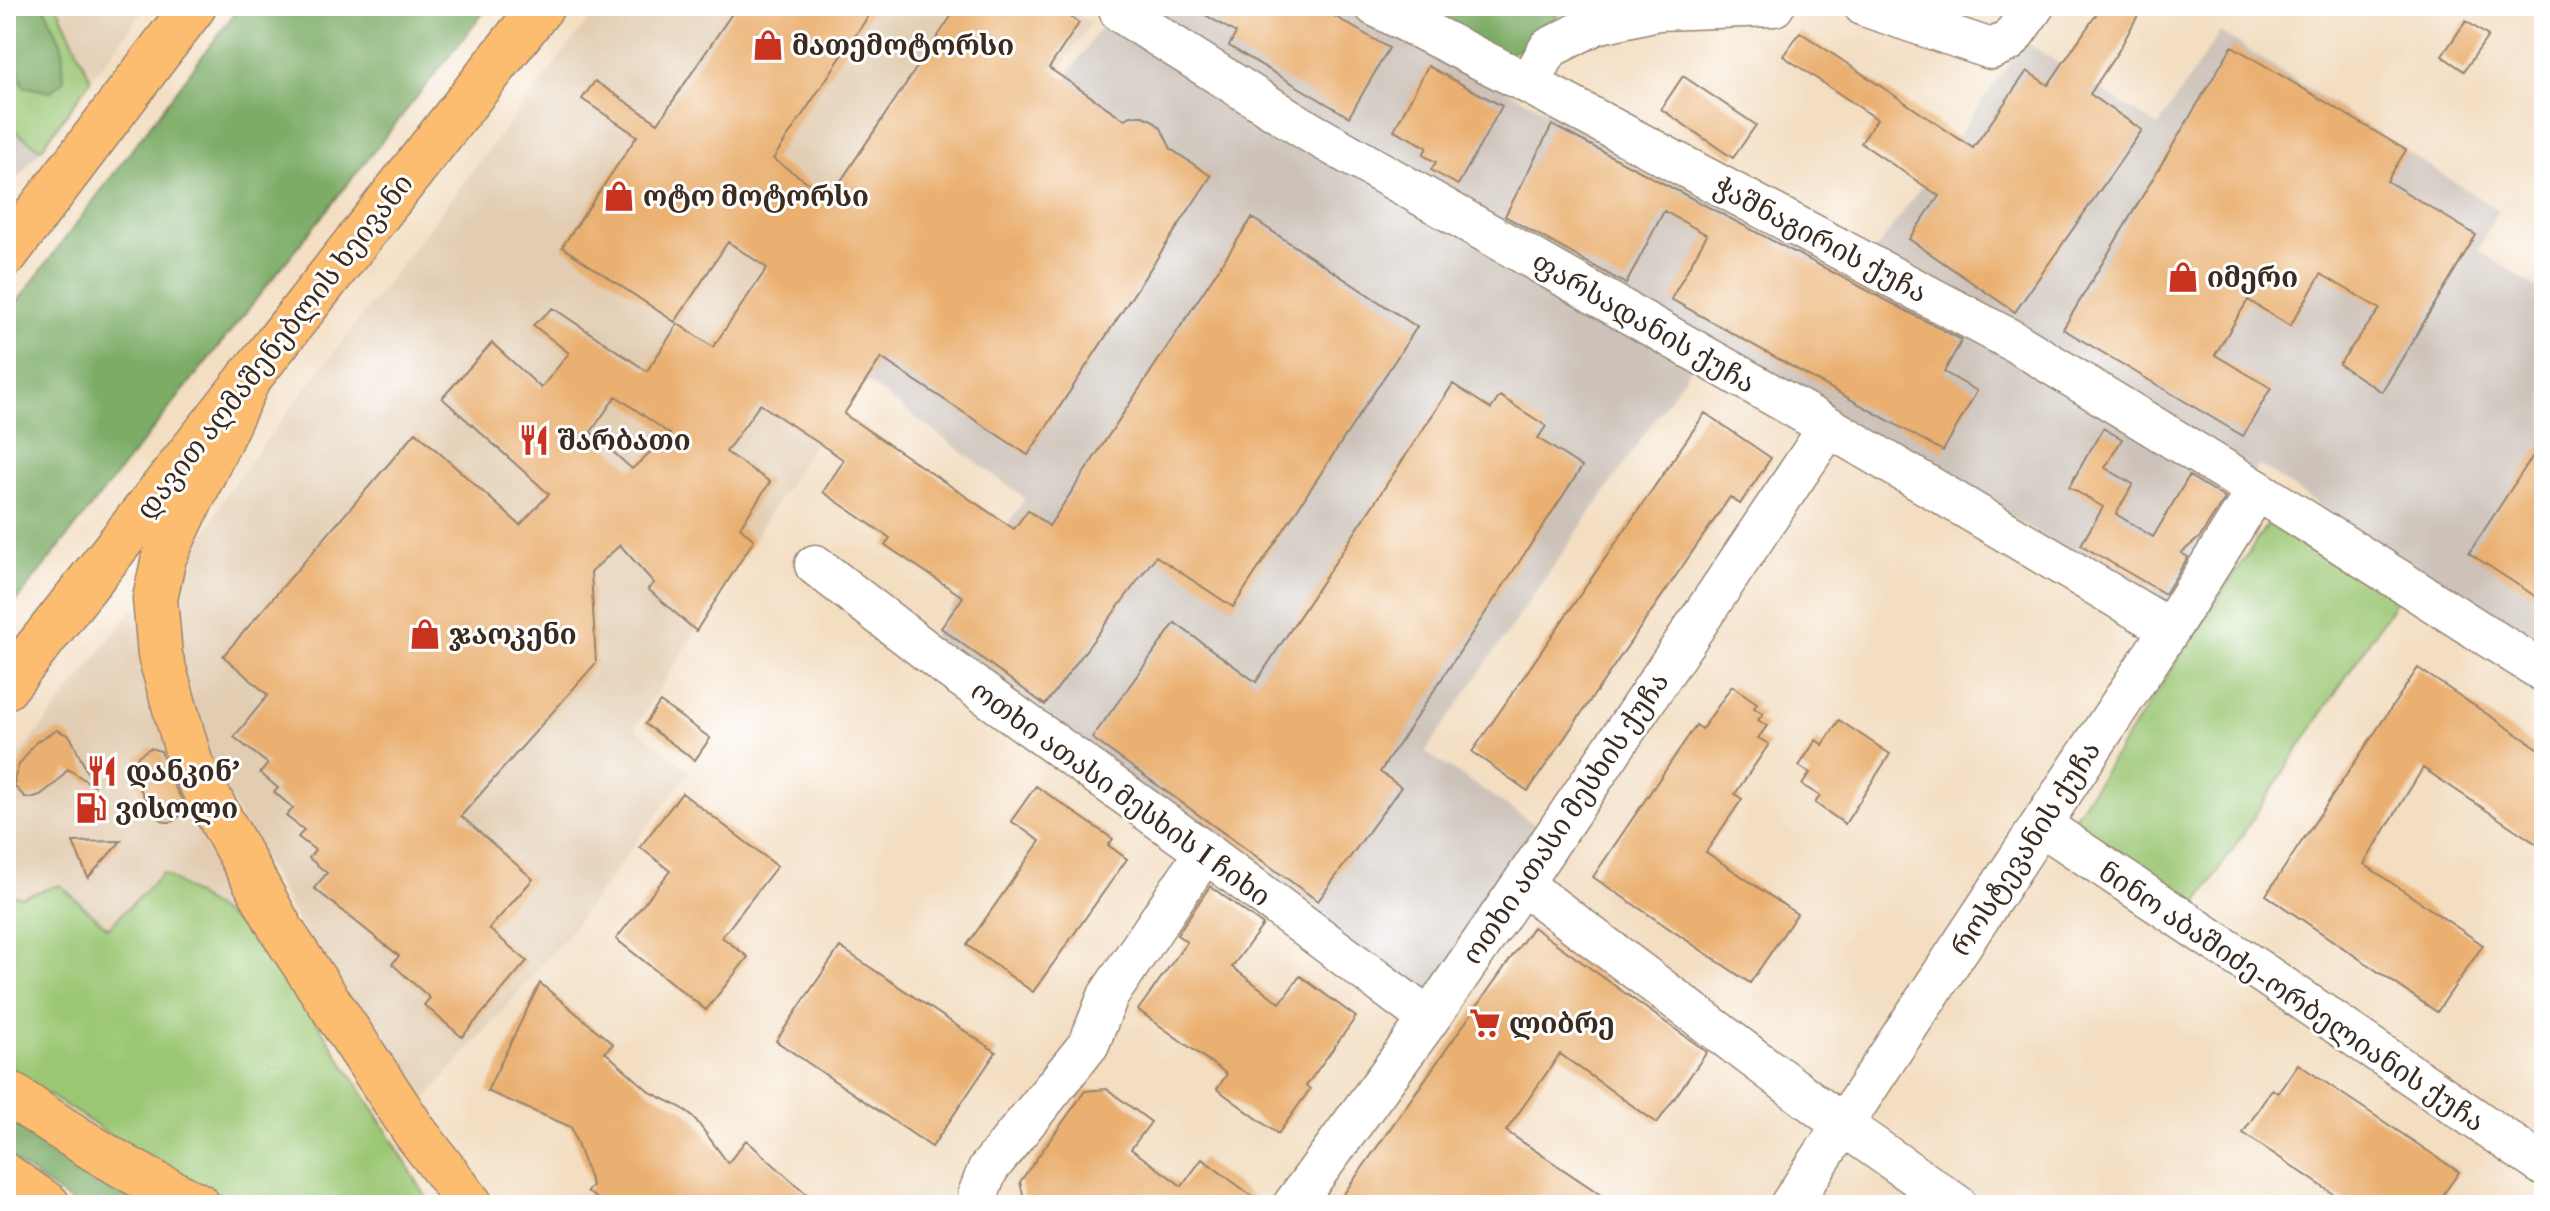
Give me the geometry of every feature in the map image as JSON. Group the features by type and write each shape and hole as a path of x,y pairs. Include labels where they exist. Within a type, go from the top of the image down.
{"main road":[{"path":"6,254 20,230 194,6"},
{"name":"დავით აღმაშენებლის ხეივანი","path":"6,687 542,6"},
{"path":"250,376 164,557 155,599 160,655 191,765 282,931 415,1132 471,1205"},
{"path":"6,1091 54,1125 145,1180 198,1205"},
{"path":"6,1176 48,1205"}],"street":[{"name":"ჭაშნაგირის ქუჩა","path":"1375,6 1529,84 2015,342 2257,490 2544,672"},
{"path":"1529,84 1549,48 1596,24 1658,10 1774,6"},
{"path":"1864,6 1991,49 2009,41 2034,6"},
{"name":"ფარსადანის ქუჩა","path":"1119,9 1310,132 1829,427 2170,629"},
{"name":"ოთხი ათასი მესხის ქუჩა","path":"1293,1205 1429,1019 1829,427"},
{"name":"როსტევანის ქუჩა","path":"1790,1205 2170,629 2257,490"},
{"name":"ოთხი ათასი მესხის I ჩიხი","path":"815,565 942,663 1205,852 1429,1019"},
{"name":"ნინო აბაშიძე-ორბელიანის ქუჩა","path":"2041,825 2544,1166"},
{"path":"977,1205 988,1169 1089,1044 1108,996 1205,852"},
{"path":"1522,884 1844,1126 1957,1205"}],"shaded area":[{"path":"57,6 147,6 91,80"},
{"path":"599,6 1080,6 1076,14 1091,23 888,325 635,728 689,771 566,937 422,1103 301,928 210,763 181,675 176,608 191,559 229,489"},
{"path":"1115,6 1342,6 1860,272 2025,42 2158,126 2220,32 2498,210 2478,250 2544,293 2544,630 2533,647 2259,465 2165,607 1709,341 1425,752 1545,831 1423,999 932,637 1025,498 862,378"},
{"path":"6,125 41,149 6,193"},
{"path":"135,607 265,943 108,928 60,885 21,897 6,893 6,773"}],"green space":[{"path":"6,6 44,6 62,45 64,81 50,92 23,86 6,26"},
{"path":"44,6 57,6 91,80 41,149 6,125 6,26 23,86 62,45"},
{"path":"240,6 489,6 6,614 6,317"},
{"path":"1408,6 1568,6 1520,50 1503,54"},
{"path":"2274,514 2399,596 2196,905 2071,822"},
{"path":"163,873 265,943 376,1113 431,1205 239,1205 138,1153 6,1067 6,893 21,897 60,885 108,928"},
{"path":"6,1114 112,1188 145,1205 75,1205 6,1155"}],"building":[{"path":"737,6 875,6 773,159 830,197 958,6 1053,6 1079,23 1049,68 1124,119 1143,116 1152,120 1161,128 1171,149 1211,176 1028,455 881,358 844,414 1014,529 1028,510 1049,526 1252,218 1417,327 1233,607 1156,556 1045,705 941,628 963,597 885,545 890,538 823,492 844,460 760,404 726,452 770,482 740,527 754,540 696,631 648,589 654,583 620,545 591,572 596,663 461,816 533,879 489,929 527,961 462,1037 424,1005 430,998 392,964 399,956 314,888 327,873 309,858 315,850 298,837 304,830 286,816 293,808 274,792 278,788 260,773 268,764 234,737 268,695 223,656 416,432 520,525 549,494 442,398 492,343 541,388 569,353 533,325 553,308 647,371 678,324 713,347 767,268 728,242 675,322 562,247 637,136 582,99 595,81 658,123","holes":["616,396 670,434 632,469 591,432"]},
{"path":"1190,6 1317,6 1389,48 1349,117 1229,46 1236,33"},
{"path":"2102,6 2143,6 2090,94 2142,130 2015,312 1909,239 1939,196 1861,143 1877,119 1783,56 1800,32 1973,148 2027,71 2048,85"},
{"path":"2466,21 2488,36 2464,71 2442,56"},
{"path":"2232,46 2406,150 2387,181 2476,235 2382,392 2339,364 2380,309 2321,274 2290,326 2248,300 2215,355 2271,388 2243,436 2063,329"},
{"path":"1428,66 1502,106 1458,185 1431,170 1436,162 1423,155 1427,147 1394,130"},
{"path":"1683,76 1756,125 1733,158 1661,109"},
{"path":"1552,125 1962,340 1944,372 1977,391 1943,451 1671,299 1707,235 1664,211 1626,284 1505,216"},
{"path":"1453,384 1491,409 1500,396 1546,426 1538,438 1582,467 1380,772 1401,787 1318,901 1092,738 1175,623 1256,682"},
{"path":"1705,413 1771,458 1740,504 1730,497 1528,791 1472,752"},
{"path":"2103,428 2122,439 2105,468 2133,484 2116,514 2153,537 2189,476 2225,498 2200,537 2181,553 2188,557 2165,594 2081,545 2103,507 2069,487"},
{"path":"2544,439 2544,602 2469,553"},
{"path":"2418,668 2544,752 2544,849 2423,768 2364,864 2483,945 2437,1012 2266,895"},
{"path":"1732,686 1757,703 1754,708 1763,714 1758,720 1767,726 1758,738 1769,744 1735,794 1742,799 1706,852 1797,914 1750,983 1593,877 1696,725 1702,729"},
{"path":"660,702 710,738 695,760 645,724"},
{"path":"1839,720 1890,754 1845,824 1815,803 1820,796 1802,785 1810,773 1799,766 1816,740 1823,745"},
{"path":"57,730 70,736 94,786 68,769 40,795 25,797 15,787 19,765 36,742"},
{"path":"150,748 161,751 169,777 185,805 182,814 172,822 165,822 153,814 134,777 138,756"},
{"path":"1036,786 1113,839 1108,845 1127,859 1033,992 967,945 1040,841 1011,821"},
{"path":"682,793 777,866 722,937 748,957 706,1010 616,939 670,871 640,847"},
{"path":"121,841 88,878 73,842"},
{"path":"1210,886 1263,925 1232,967 1280,1003 1300,976 1356,1017 1306,1086 1310,1089 1278,1134 1217,1089 1227,1074 1138,1010 1187,942 1177,935"},
{"path":"1533,927 1707,1052 1657,1123 1560,1054 1506,1131 1616,1205 1336,1205"},
{"path":"840,947 996,1052 932,1147 776,1041"},
{"path":"540,983 613,1044 605,1052 650,1092 682,1108 695,1119 728,1163 746,1140 819,1205 608,1205 587,1192 592,1185 571,1127 487,1091"},
{"path":"2298,1064 2459,1172 2436,1205 2350,1205 2243,1133 2272,1089 2278,1093"},
{"path":"1107,1089 1151,1122 1131,1149 1182,1186 1202,1159 1264,1205 1032,1205 1024,1198 1020,1182 1085,1091"}],"place":[{"name":"მათემოტორსი","path":"768,45"},
{"name":"ოტო მოტორსი","path":"619,196"},
{"name":"იმერი","path":"2183,277"},
{"name":"შარბათი","path":"534,440"},
{"name":"ჯაოკენი","path":"425,634"},
{"name":"დანკინ'","path":"102,771"},
{"name":"ვისოლი","path":"91,808"},
{"name":"ლიბრე","path":"1485,1023"}]}
